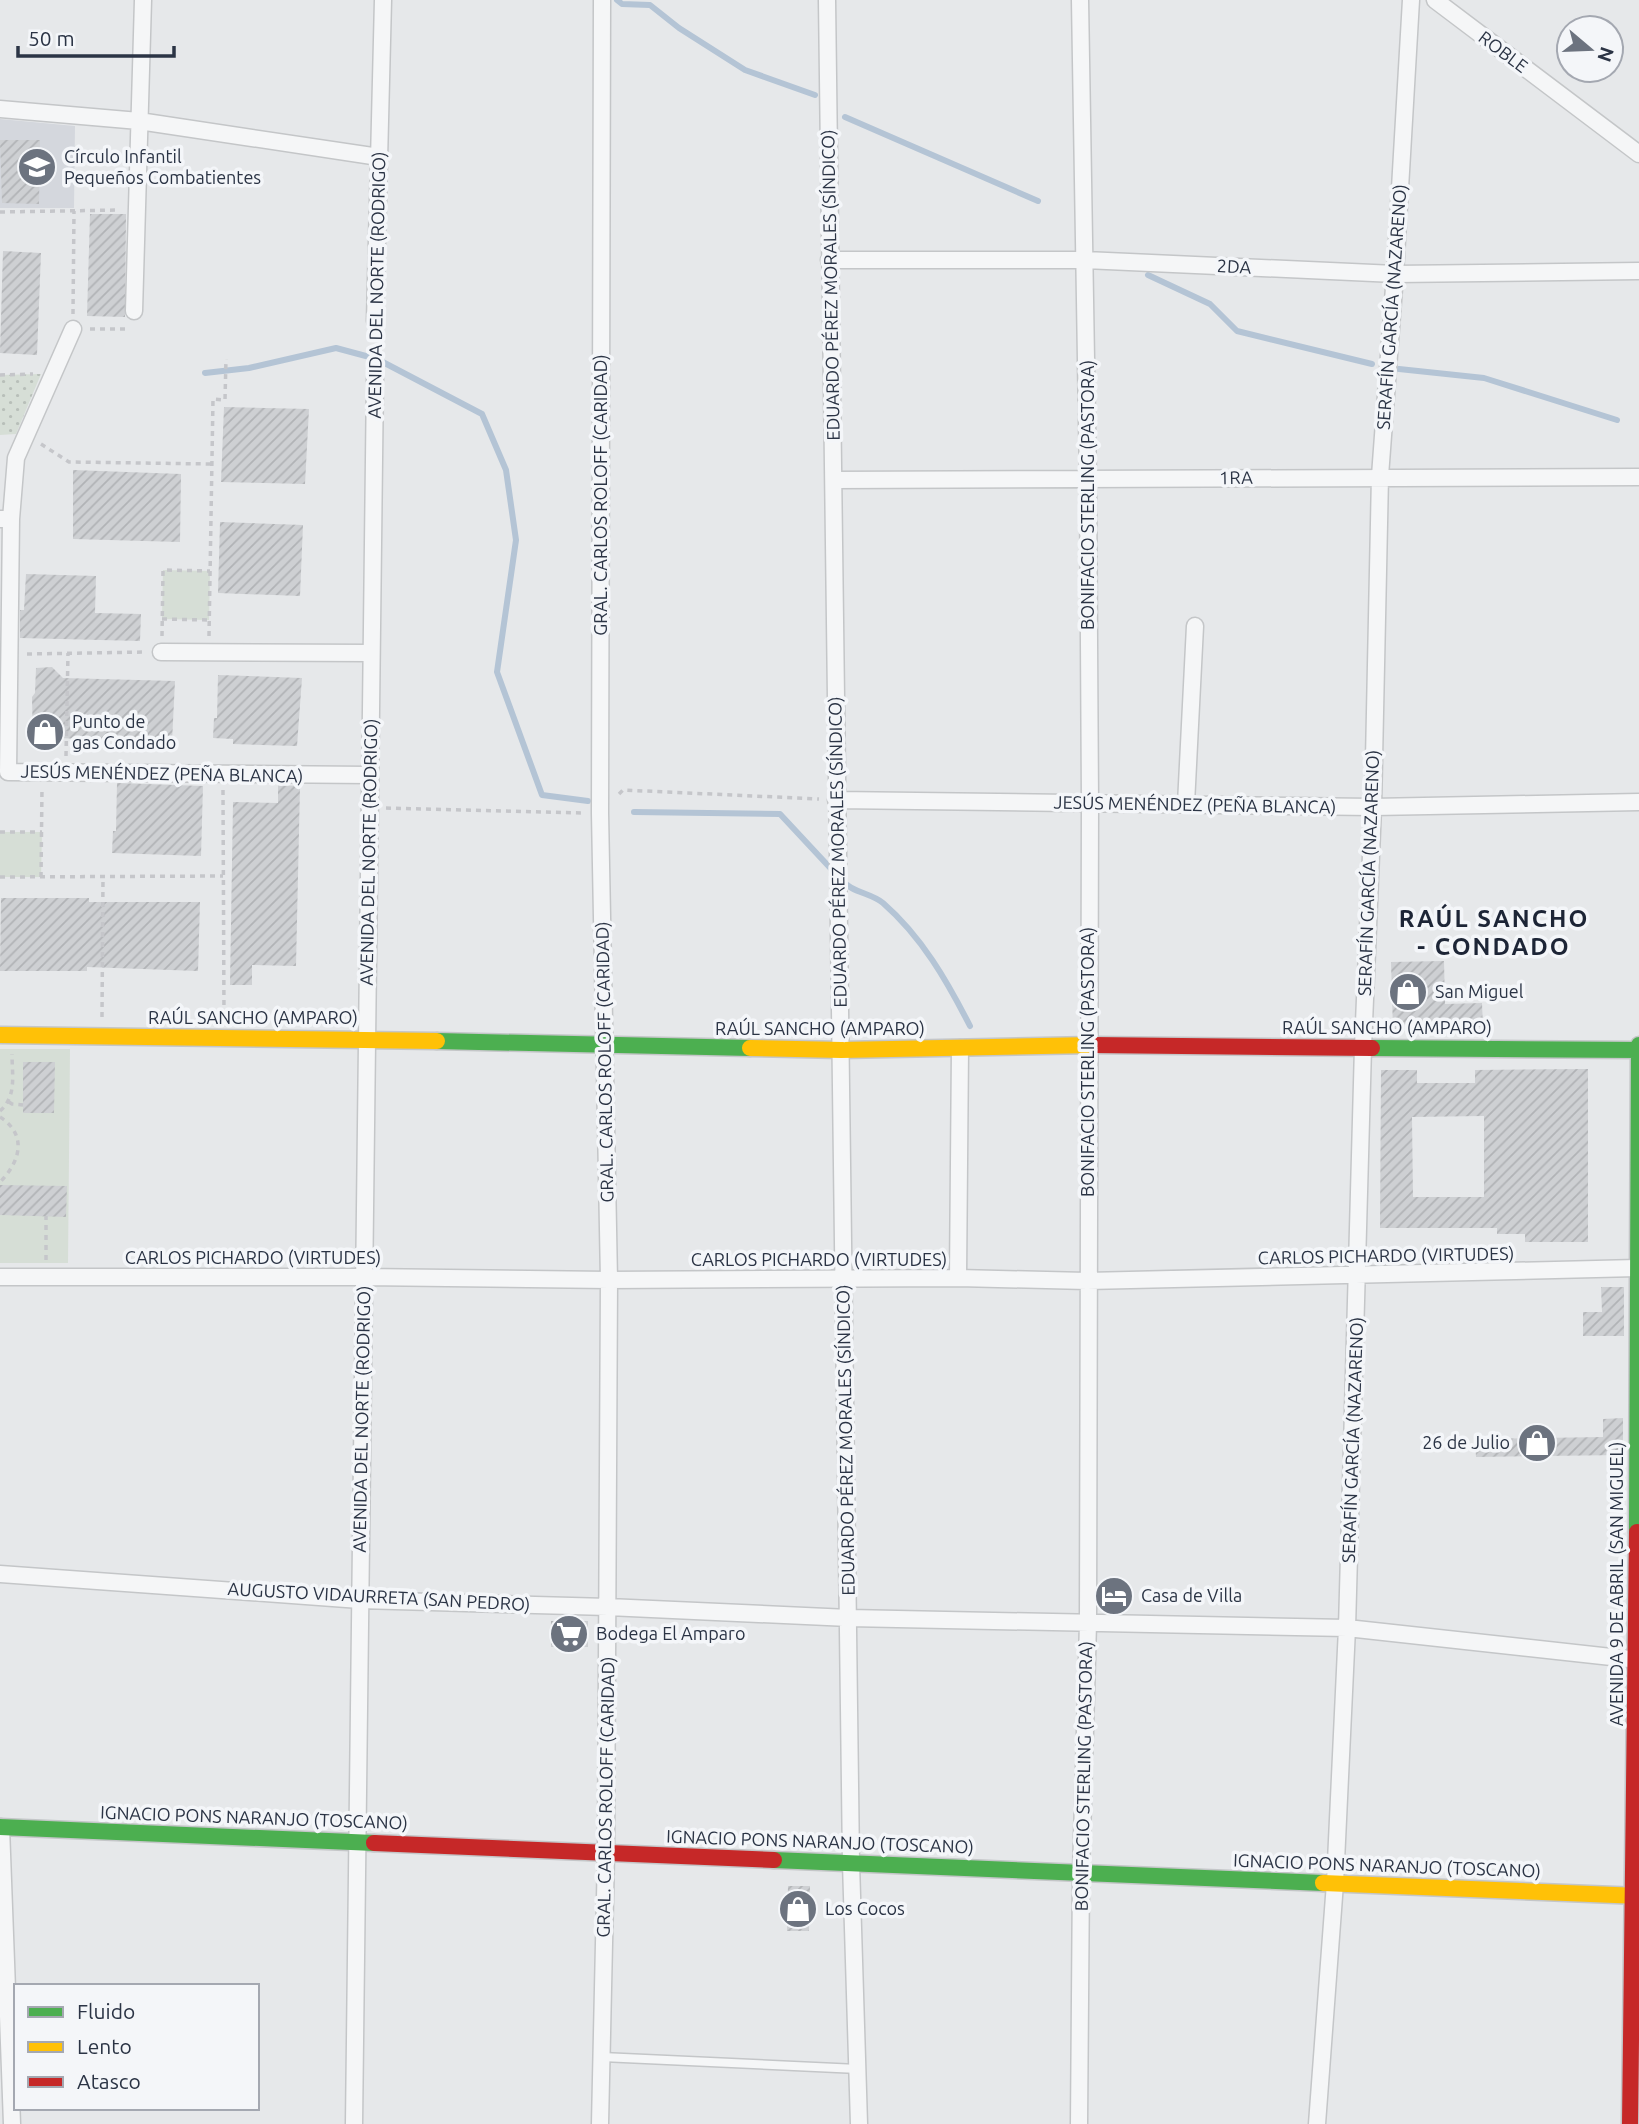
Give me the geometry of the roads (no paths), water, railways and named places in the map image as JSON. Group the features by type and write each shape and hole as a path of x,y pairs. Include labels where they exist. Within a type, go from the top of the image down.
{"street":[{"path":"134,311 143,0"},
{"name":"AVENIDA DEL NORTE (RODRIGO)","path":"375,321 383,0"},
{"name":"GRAL. CARLOS ROLOFF (CARIDAD)","path":"600,2124 606,1853 609,1280 600,813 602,0"},
{"name":"EDUARDO PÉREZ MORALES (SÍNDICO)","path":"827,0 850,1863 859,2124"},
{"name":"BONIFACIO STERLING (PASTORA)","path":"1079,2124 1081,1873 1088,1623 1090,803 1080,0"},
{"name":"SERAFÍN GARCÍA (NAZARENO)","path":"1317,2124 1335,1883 1347,1628 1363,1047 1373,807 1380,476 1411,0"},
{"name":"ROBLE","path":"1435,0 1639,154"},
{"path":"0,109 139,121 379,157"},
{"name":"2DA","path":"829,260 1085,260 1395,274 1639,271"},
{"name":"JESÚS MENÉNDEZ (PEÑA BLANCA)","path":"73,329 16,458 5,519 9,654 8,772 370,775"},
{"name":"AVENIDA DEL NORTE (RODRIGO)","path":"354,2124 374,377"},
{"name":"1RA","path":"834,480 1639,477"},
{"path":"1186,804 1195,626"},
{"path":"162,652 371,653"},
{"name":"JESÚS MENÉNDEZ (PEÑA BLANCA)","path":"836,800 1373,807 1639,802"},
{"name":"RAÚL SANCHO (AMPARO)","path":"6,1035 367,1039 841,1050 1088,1045 1639,1048"},
{"path":"958,1278 960,1048"},
{"name":"AVENIDA 9 DE ABRIL (SAN MIGUEL)","path":"1630,2124 1637,1896 1639,1048"},
{"name":"CARLOS PICHARDO (VIRTUDES)","path":"0,1277 609,1280 958,1278 1087,1281 1638,1268"},
{"name":"AUGUSTO VIDAURRETA (SAN PEDRO)","path":"0,1574 360,1600 608,1607 849,1618 1347,1628 1638,1660"},
{"path":"1,1827 12,2124"},
{"name":"IGNACIO PONS NARANJO (TOSCANO)","path":"1,1827 1637,1896"}],"lane":[{"path":"602,2057 858,2069"}],"waterway":[{"path":"617,0 622,4 650,5 679,28 745,70 815,95"},
{"path":"845,117 1038,201"},
{"path":"1148,275 1210,304 1237,331 1372,364"},
{"path":"205,373 249,368 336,348 377,359 482,414 506,470 516,540 497,672 542,795 588,801"},
{"path":"1399,369 1484,378 1617,420"},
{"path":"634,812 780,814 834,872"},
{"path":"841,880 851,888 883,903 910,930 943,976 970,1026"}],"place":[{"name":"Círculo Infantil Pequeños Combatientes","path":"37,167"},
{"name":"Punto de gas Condado","path":"45,732"},
{"name":"San Miguel","path":"1408,992"},
{"name":"26 de Julio","path":"1537,1443"},
{"name":"Casa de Villa","path":"1114,1596"},
{"name":"Bodega El Amparo","path":"569,1634"},
{"name":"Los Cocos","path":"798,1909"}],"district":[{"name":"RAÚL SANCHO - CONDADO","path":"1494,933"}]}
